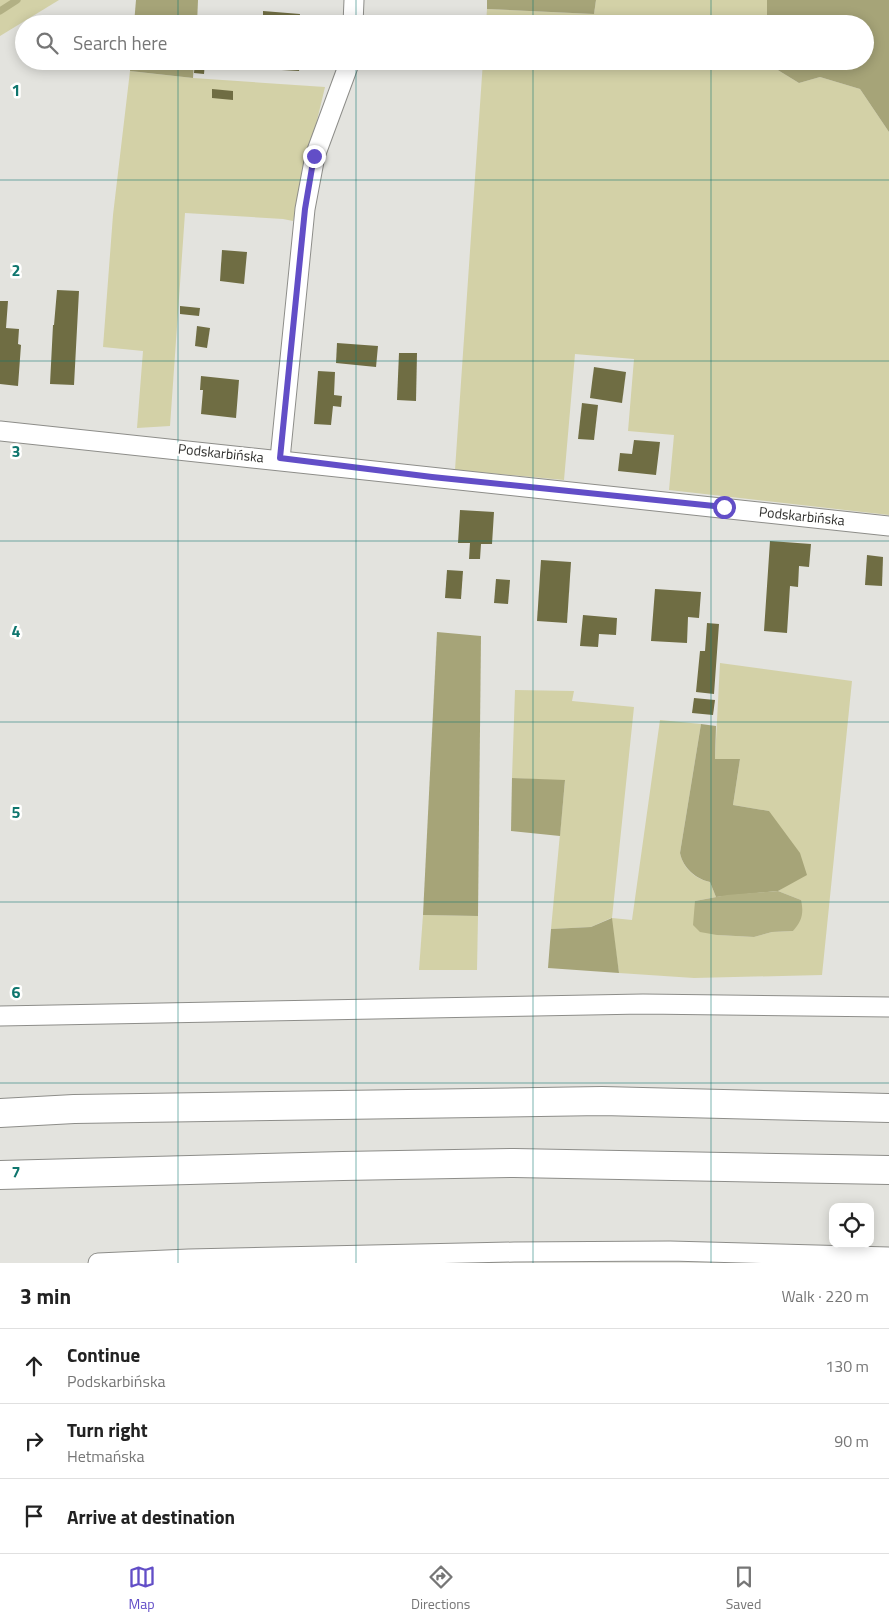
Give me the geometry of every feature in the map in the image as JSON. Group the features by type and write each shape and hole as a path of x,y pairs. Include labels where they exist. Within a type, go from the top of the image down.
{"highway":[{"path":"0,1112 74,1109 602,1101 889,1108"},
{"path":"0,1176 514,1163 889,1170"}],"street":[{"path":"353,15 354,0"},
{"path":"280,458 305,209 314,156 347,70"},
{"name":"Podskarbińska","path":"0,431 280,458 432,477 889,526"},
{"path":"0,1016 643,1004 889,1007"},
{"path":"98,1263 189,1259 514,1252 670,1251 889,1257"}],"shaded area":[{"path":"0,0 59,0 34,15 15,15 15,27 0,36"},
{"path":"136,0 198,0 197,15 135,15"},
{"path":"487,0 596,0 594,14 487,9"},
{"path":"596,0 767,0 767,15 487,15 487,9 594,14"},
{"path":"767,0 889,0 889,132 860,89 820,77 799,83 778,70 874,70 874,15 767,15"},
{"path":"130,70 193,70 193,78"},
{"path":"482,70 778,70 799,83 820,77 860,89 889,132 889,515 669,490 674,435 628,431 634,359 575,354 564,480 455,470"},
{"path":"130,71 193,78 325,87 293,221 185,213 170,426 137,428 143,351 103,347 113,215"},
{"path":"437,632 481,636 478,916 423,915"},
{"path":"720,663 852,681 822,975 694,978 619,973 611,918 591,927 551,929 565,781 512,778 515,690 574,691 572,701 634,707 612,918 632,920 660,720 701,724 680,853 690,872 710,882 716,897 695,901 717,935 754,937 772,932 793,931 801,900 778,891 790,883 769,811 733,805 740,759 715,759"},
{"path":"701,724 716,726 715,759 740,759 733,805 769,811 800,853 807,875 778,891 716,897 710,882 695,875 687,868 680,853"},
{"path":"512,778 565,780 560,836 511,831"},
{"path":"778,891 801,900 802,917 793,931 772,932 754,937 717,935 700,932 693,925 695,901 727,895"},
{"path":"423,915 478,916 477,970 419,970"},
{"path":"612,918 619,973 548,968 551,929 591,927"}],"building":[{"path":"263,11 300,14 300,15 263,15"},
{"path":"194,70 204,70 204,74 194,73"},
{"path":"212,89 233,91 233,100 212,98"},
{"path":"222,250 247,252 244,284 220,281"},
{"path":"57,290 79,291 74,385 50,384"},
{"path":"0,301 8,301 6,328 19,329 18,344 21,345 18,386 0,384"},
{"path":"180,306 200,308 199,316 180,314"},
{"path":"197,326 210,328 207,348 195,346"},
{"path":"337,343 378,346 376,367 336,363"},
{"path":"399,353 417,353 416,401 397,400"},
{"path":"594,367 626,372 622,403 590,398"},
{"path":"318,371 335,372 334,395 342,396 341,407 333,406 331,425 314,424"},
{"path":"201,376 239,380 236,418 201,414 203,390 200,390"},
{"path":"582,403 598,405 594,440 578,439"},
{"path":"634,440 660,442 656,475 618,471 620,453 632,454"},
{"path":"460,510 494,512 492,544 481,544 480,559 469,559 470,543 458,543"},
{"path":"770,541 811,544 809,567 799,566 798,587 790,586 787,633 764,631"},
{"path":"867,555 883,557 882,586 865,585"},
{"path":"541,560 571,562 567,623 537,621"},
{"path":"447,570 463,571 461,599 445,598"},
{"path":"496,579 510,580 508,604 494,603"},
{"path":"655,589 701,592 699,618 688,617 687,643 651,641"},
{"path":"583,615 617,618 616,635 599,634 598,647 580,646"},
{"path":"707,623 719,624 714,694 696,692 700,651 705,651"},
{"path":"694,698 715,700 713,715 692,713"}],"waterway":[{"path":"0,11 17,0"}],"route":[{"path":"314,156 305,209 280,458 432,477 724,507"}]}
